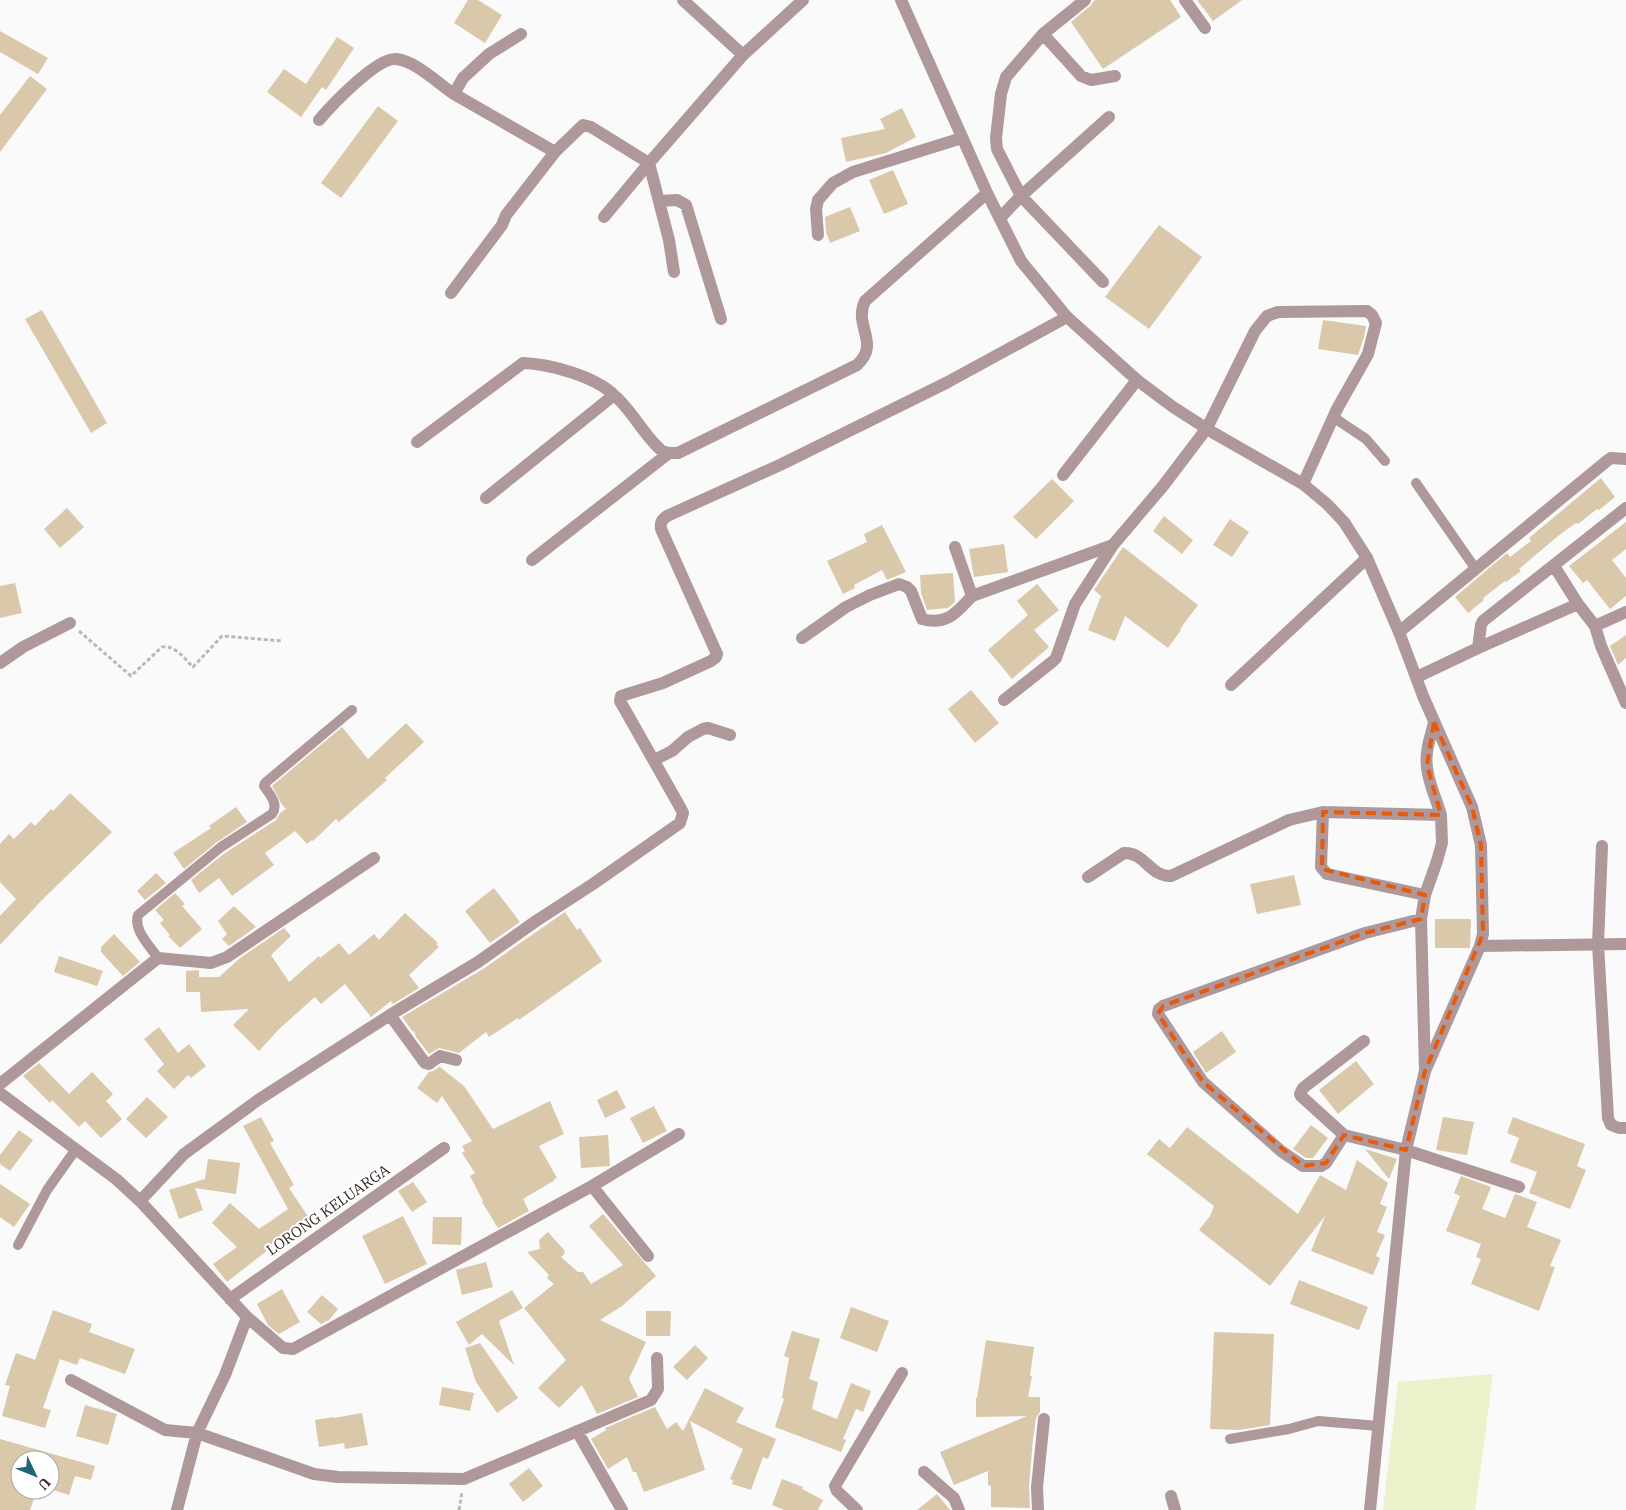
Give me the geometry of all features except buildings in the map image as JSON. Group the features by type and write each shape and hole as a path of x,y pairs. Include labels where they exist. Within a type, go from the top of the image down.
{"street":[{"path":"683,0 743,55"},
{"path":"604,217 743,55 804,0"},
{"path":"901,0 987,193 1021,261 1067,317 1137,380 1172,407 1303,484 1327,504 1344,522 1367,558 1399,632 1434,722 1472,807 1481,845 1483,934 1480,946 1425,1071 1406,1150 1370,1510"},
{"path":"1085,0 1043,34 1006,77 1000,94 996,138 997,149 1021,196 1103,282"},
{"path":"1185,0 1205,28"},
{"path":"454,94 463,78 489,54 521,34"},
{"path":"1043,34 1081,76 1092,80 1115,76"},
{"path":"319,120 334,103 380,64 394,58 405,61 454,94 555,152"},
{"path":"1000,218 1021,196 1109,117"},
{"path":"451,293 502,226 506,215 555,152 581,126 588,125 649,163 669,240 674,272"},
{"path":"818,235 816,209 818,200 833,182 853,172 962,138"},
{"path":"417,442 523,363 534,364 590,379 614,395 662,451 678,453 857,365 864,359 868,344 860,315 864,301 987,193"},
{"path":"659,202 677,200 686,205 721,320"},
{"path":"1004,700 1056,658 1075,604 1113,545 1163,486 1207,428 1255,331 1267,316 1278,312 1367,312 1372,315 1376,323 1368,354 1333,417 1303,484"},
{"path":"140,1201 184,1154 258,1100 390,1015 478,962 680,823 683,813 680,807 620,704 620,698 663,683 711,661 717,654 661,529 660,524 662,520 782,464 947,382 1067,317"},
{"path":"1063,475 1137,380"},
{"path":"486,498 614,395"},
{"path":"532,560 669,453"},
{"path":"1399,632 1608,460 1611,458 1626,459"},
{"path":"1478,648 1483,621 1626,508"},
{"path":"802,638 846,607 870,595 900,584 911,591 922,619 932,621 948,618 956,614 972,596 1113,545"},
{"path":"955,547 972,596"},
{"path":"1231,685 1367,558"},
{"path":"1554,566 1578,604 1595,626 1601,646 1626,703"},
{"path":"1417,677 1578,604"},
{"path":"1595,626 1626,612"},
{"path":"0,663 23,648 70,623"},
{"path":"1425,1071 1421,918 1425,895 1442,843 1441,815 1427,765 1427,753 1434,722"},
{"path":"654,760 672,751 688,737 703,729 708,728 730,735"},
{"path":"1088,877 1128,853 1142,859 1158,874 1171,876 1289,820 1324,812 1441,815"},
{"path":"1324,812 1321,867 1327,874 1425,895"},
{"path":"1602,846 1598,944 1608,1118 1611,1125 1626,1128"},
{"path":"0,1084 158,958 211,963 227,957 374,858"},
{"path":"1344,1135 1326,1163 1321,1166 1303,1166 1282,1151 1203,1082 1158,1014 1158,1011 1163,1006 1365,933 1421,918"},
{"path":"1480,946 1626,944"},
{"path":"390,1015 425,1064 429,1064 440,1056 456,1060"},
{"path":"1364,1041 1303,1088 1300,1094 1344,1135 1406,1150 1519,1187"},
{"path":"0,1092 116,1179 140,1201 247,1317 283,1348 293,1350 592,1186 679,1134"},
{"name":"LORONG KELUARGA","path":"230,1299 444,1148"},
{"path":"592,1186 648,1256"},
{"path":"177,1510 198,1433 225,1374 247,1317"},
{"path":"71,1380 165,1430 198,1433 314,1474 338,1477 464,1480 650,1400 658,1390 657,1358"},
{"path":"857,1510 837,1491 835,1486 902,1373"},
{"path":"1038,1510 1037,1487 1044,1419"},
{"path":"577,1432 622,1510"},
{"path":"924,1472 954,1498 959,1510"},
{"path":"1171,1496 1175,1510"}],"lane":[{"path":"1333,417 1366,439 1385,461"},
{"path":"1416,483 1475,568"},
{"path":"158,958 138,928 136,920 138,915 221,847 272,814 275,807 274,802 264,786 265,782 352,710"},
{"path":"18,1245 46,1190 76,1149"},
{"path":"1230,1439 1289,1429 1318,1421 1379,1426"}],"path":[{"path":"70,623 131,676 162,647 168,646 174,649 193,666 222,636 283,641"},
{"path":"459,1510 464,1480"}],"highlighted area":[{"path":"1434,722 1472,807 1481,845 1483,934 1425,1071 1406,1150 1344,1135 1326,1163 1303,1166 1203,1082 1158,1014 1163,1006 1365,933 1421,919 1425,895 1322,869 1323,812 1441,815 1427,765"}],"green space":[{"path":"1493,1374 1475,1510 1383,1510 1398,1382"}]}
